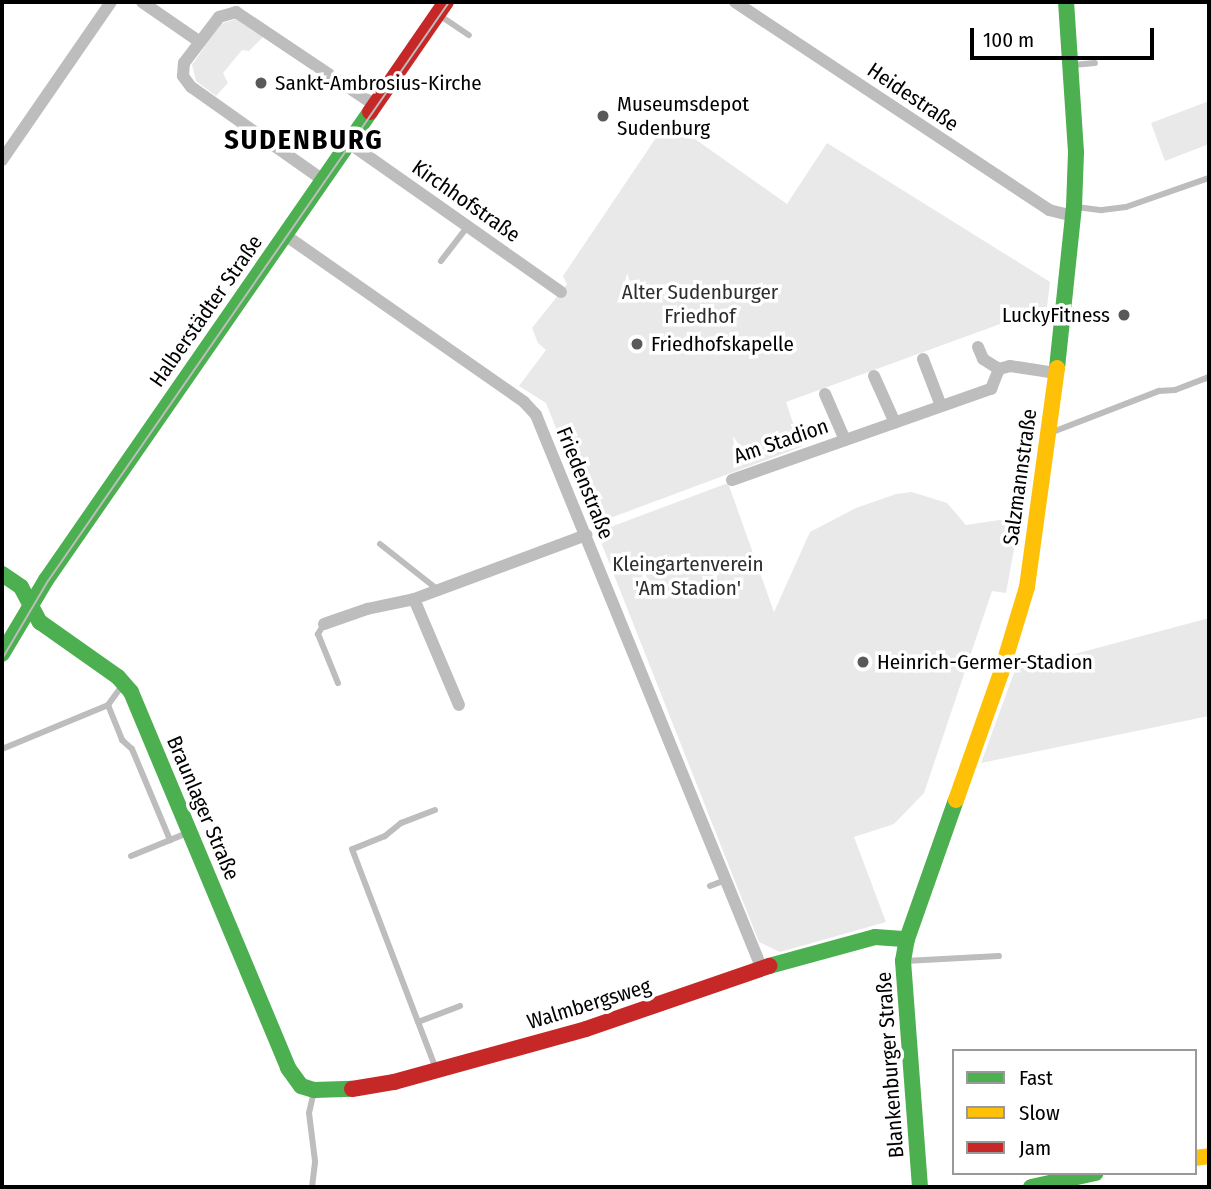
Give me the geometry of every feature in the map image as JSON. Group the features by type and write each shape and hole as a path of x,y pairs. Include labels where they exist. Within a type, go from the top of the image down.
{"street":[{"path":"2,160 111,2"},
{"path":"142,2 200,42"},
{"name":"Heidestraße","path":"735,2 1049,210 1074,211"},
{"name":"Salzmannstraße","path":"907,939 1001,673 1027,587 1056,373 1074,211 1076,152 1066,2"},
{"name":"Halberstädter Straße","path":"3,650 31,603 442,8"},
{"path":"323,180 187,83 183,66 219,17 229,12 239,13 375,105"},
{"name":"Kirchhofstraße","path":"349,143 561,292"},
{"name":"Friedenstraße","path":"285,235 532,409 762,969"},
{"path":"978,347 983,359 999,369 1010,366 1056,373"},
{"path":"923,359 941,406"},
{"name":"Am Stadion","path":"732,479 991,389 999,369"},
{"path":"874,376 895,423"},
{"name":"Am Stadion","path":"825,394 845,440"},
{"path":"324,624 367,609 414,599 586,535"},
{"path":"2,574 20,587 40,622 125,683"},
{"path":"414,599 459,705"},
{"name":"Braunlager Straße","path":"125,683 288,1068 296,1082 314,1090"},
{"name":"Walmbergsweg","path":"314,1090 373,1086 437,1070 586,1029 762,969 869,938 907,939"},
{"name":"Blankenburger Straße","path":"907,939 903,961 920,1187"},
{"path":"1031,1187 1087,1175"}],"lane":[{"path":"442,8 469,35"},
{"path":"1071,65 1095,63"},
{"path":"1074,211 1126,207 1209,178"},
{"path":"441,261 468,226"},
{"path":"1048,433 1159,391 1175,390 1209,377"},
{"path":"380,544 439,590"},
{"path":"324,624 318,634 338,683"},
{"path":"2,749 108,705 125,683"},
{"path":"108,705 122,740 132,749 170,840"},
{"path":"435,810 401,823 385,836 352,849 437,1070"},
{"path":"131,856 190,832"},
{"path":"710,886 726,880"},
{"path":"903,961 944,962 999,956"},
{"path":"418,1022 460,1006"},
{"path":"312,1187 315,1161 309,1113 314,1090"}],"green space":[{"path":"236,19 263,37 249,51 242,50 223,73 228,83 216,96 196,81 192,65 220,24"},
{"path":"1209,101 1209,144 1165,161 1151,123"},
{"name":"Alter Sudenburger Friedhof","path":"668,120 787,204 827,143 1050,282 1047,307 786,402 801,447 594,524 546,403 519,386 546,350 538,343 532,328 567,284 563,276"},
{"name":"Kleingartenverein 'Am Stadion'","path":"728,483 774,612 810,532 856,508 896,494 912,492 947,503 966,525 1020,517 1006,593 992,591 924,793 894,824 854,837 886,922 780,952 759,942 597,532"},
{"path":"1209,618 1209,716 981,763 1015,670"}],"tram line":[{"path":"2,659 48,581 449,2"}],"traffic: fast":[{"path":"1057,368 1074,207 1076,152 1066,2"},
{"path":"2,654 46,580 370,112"},
{"path":"2,574 21,587 40,622 118,677 131,692 288,1068 301,1086 314,1090 352,1089"},
{"path":"920,1187 903,961 907,939 956,800"},
{"path":"769,966 875,937 907,939"},
{"path":"1031,1187 1087,1175"}],"traffic: slow":[{"path":"956,800 1001,673 1027,587 1057,368"},
{"path":"1197,1158 1209,1156"}],"traffic: jam":[{"path":"370,112 446,2"},
{"path":"352,1089 394,1082 586,1029 769,966"}],"place":[{"name":"Sankt-Ambrosius-Kirche","path":"261,83"},
{"name":"Museumsdepot Sudenburg","path":"603,116"},
{"name":"LuckyFitness","path":"1124,315"},
{"name":"Friedhofskapelle","path":"637,344"},
{"name":"Heinrich-Germer-Stadion","path":"863,662"}],"district":[{"name":"SUDENBURG","path":"304,140"}]}
